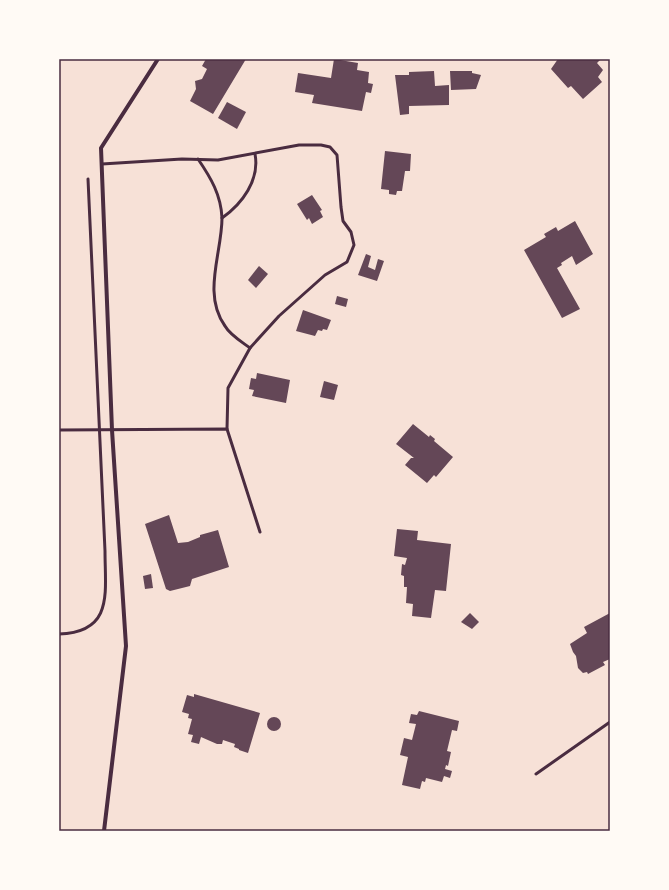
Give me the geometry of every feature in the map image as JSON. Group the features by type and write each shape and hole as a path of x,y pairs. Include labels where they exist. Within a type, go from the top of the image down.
{"street":[{"path":"104,831 126,646 112,430 101,148 158,59"}],"lane":[{"path":"102,164 198,159 218,160 299,145 321,145 330,147 336,155 344,221 351,232 354,245 347,262 325,275 280,316 250,348 228,388 227,429 260,532"},
{"path":"222,218 235,208 244,196 252,181 257,164 255,154"},
{"path":"198,159 212,179 218,196 222,218 213,282 218,312 225,327 250,348"},
{"path":"59,634 75,634 95,624 104,603 106,551 98,430 88,179"},
{"path":"59,430 227,429"},
{"path":"536,774 610,722"}],"building":[{"path":"206,59 246,59 213,114 190,101 196,89 195,81 202,79 207,69 202,66"},
{"path":"334,59 358,63 357,70 369,72 368,83 373,84 371,93 366,92 362,111 312,103 314,95 295,92 298,73 331,78"},
{"path":"558,59 601,59 597,63 603,70 598,77 602,82 583,99 571,86 568,88 551,69"},
{"path":"434,71 435,86 449,85 449,105 409,106 409,114 400,115 395,75 409,75 409,72"},
{"path":"450,71 472,71 472,73 481,75 476,89 451,90"},
{"path":"227,102 246,112 237,129 218,118"},
{"path":"385,151 411,154 410,171 405,171 402,191 397,191 396,195 389,194 389,190 381,189"},
{"path":"312,195 322,210 320,211 323,217 312,224 309,218 307,220 297,204"},
{"path":"575,221 593,254 576,265 572,256 561,263 562,265 557,268 580,309 562,318 524,250 546,237 544,234 556,227 558,231"},
{"path":"366,254 371,256 368,267 375,270 378,259 384,261 377,281 358,275"},
{"path":"259,266 268,274 256,288 248,280"},
{"path":"337,296 348,299 346,307 335,304"},
{"path":"303,310 331,320 327,330 318,330 315,336 296,331"},
{"path":"257,373 290,380 286,403 252,396 254,390 249,389 251,378 256,379"},
{"path":"324,381 338,385 334,400 320,397"},
{"path":"413,424 429,437 430,435 435,439 434,441 453,457 436,477 434,475 427,483 405,465 411,458 414,458 396,444"},
{"path":"169,515 178,543 188,542 200,537 200,535 218,530 229,567 192,579 190,586 170,591 166,589 145,524"},
{"path":"397,529 418,531 417,540 451,544 446,591 435,590 431,618 412,616 413,604 406,603 407,587 404,587 404,576 401,575 402,564 405,565 407,558 394,556"},
{"path":"151,574 153,588 145,589 143,576"},
{"path":"470,613 479,622 472,629 461,622"},
{"path":"610,613 610,659 603,662 605,665 588,674 587,672 583,673 578,668 576,656 570,644 587,633 584,627"},
{"path":"194,694 260,713 248,753 234,747 235,744 223,740 222,744 217,744 201,737 199,744 191,742 193,735 188,734 192,719 188,718 189,714 182,712 187,695 194,697"},
{"path":"419,711 459,721 457,731 452,730 447,751 451,752 448,766 446,765 445,769 452,771 450,778 444,776 442,782 426,778 425,782 422,781 420,789 402,785 408,757 400,755 404,738 412,740 416,724 409,723 411,714 417,715"},
{"path":"274,717 279,719 281,724 279,729 274,731 269,729 267,724 269,719"}]}
